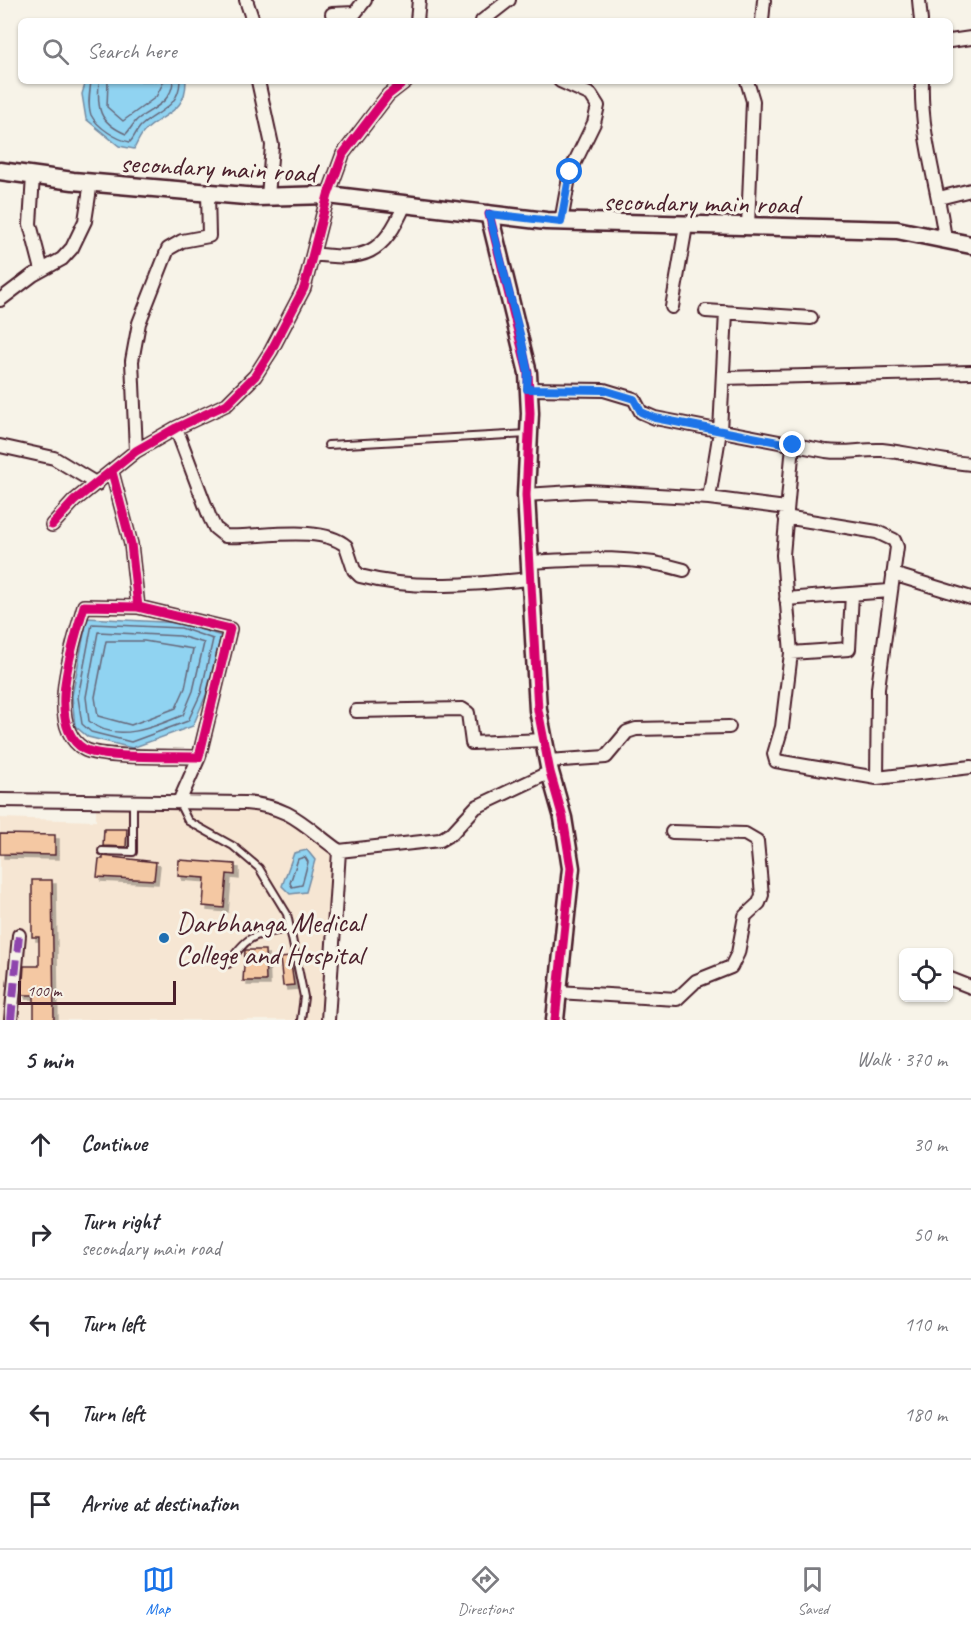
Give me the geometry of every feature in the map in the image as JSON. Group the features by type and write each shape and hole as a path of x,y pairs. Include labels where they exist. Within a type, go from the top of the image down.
{"main road":[{"name":"secondary main road","path":"0,171 208,193 268,197 328,195 561,222 897,230 971,244"},
{"path":"489,214 528,373 529,434 526,495 538,710 549,767 563,818 571,868 555,1020"}],"street":[{"path":"246,0 252,18"},
{"path":"332,14 355,13 365,0"},
{"path":"417,18 419,0"},
{"path":"486,18 509,0"},
{"path":"762,18 764,0"},
{"path":"919,0 921,18"},
{"path":"953,41 971,38"},
{"path":"258,84 262,113 272,145 268,197"},
{"path":"52,525 74,501 136,451 176,428 227,404 255,376 271,351 304,288 328,195 349,144 388,95 402,84"},
{"path":"561,222 570,172 594,123 598,106 591,94 567,84"},
{"path":"748,226 753,101 751,84"},
{"path":"922,84 922,117 945,239"},
{"path":"33,176 30,224 42,270"},
{"path":"0,300 42,270 62,260 81,231 91,182"},
{"path":"939,198 971,190"},
{"path":"136,451 132,361 139,323 168,249 182,240 209,236 208,193"},
{"path":"313,254 346,258 364,255 388,235 405,204"},
{"path":"672,307 686,226"},
{"path":"706,311 811,318"},
{"path":"709,498 720,432 726,312"},
{"path":"724,378 971,372"},
{"path":"527,389 614,392 634,399 641,412 655,418 841,454 874,450 911,453 971,464"},
{"path":"176,428 210,518 215,528 225,536 307,534 328,537 345,546 354,570 360,576 415,585 453,585 530,579"},
{"path":"793,445 783,555 791,653 782,728 774,754 776,761 877,778 971,767"},
{"path":"0,446 54,458 97,483"},
{"path":"112,472 131,544 138,607"},
{"path":"526,495 588,490 709,498 786,512 886,535 894,540 897,547 889,591 878,688 877,778"},
{"path":"530,562 609,558 662,564 684,570"},
{"path":"893,574 971,598"},
{"path":"786,599 889,591"},
{"path":"791,653 849,649 852,594"},
{"path":"179,802 199,757 230,629 138,607 84,606 69,663 63,715 69,734 85,750 114,754 199,757"},
{"path":"356,711 462,709 468,713 472,743 544,740"},
{"path":"0,800 245,803 281,808 339,851 440,840 452,832 476,807 549,767 606,757 627,732 636,729 729,727"},
{"path":"557,992 677,999 696,981 724,972 735,962 745,916 759,903 762,895 757,841 745,834 672,832"},
{"path":"328,1020 339,851"},
{"path":"11,1020 19,935"},
{"path":"953,980 971,987"}],"lane":[{"path":"328,445 529,434"},
{"path":"179,802 188,821 233,846 259,868 286,914 304,996 301,1020"},
{"path":"102,851 133,852 133,803"},
{"path":"228,964 243,942 257,935 288,929"}],"shaded area":[{"name":"Darbhanga Medical College and Hospital","path":"96,808 257,810 278,813 334,856 322,1020 0,1020 0,818 96,821"}],"water":[{"path":"85,84 186,84 182,100 177,107 144,132 134,149 119,146 86,119 82,94"},
{"path":"87,618 182,623 221,636 206,695 193,726 132,748 88,737 75,726 72,696"},
{"path":"307,850 315,860 306,892 290,894 282,886 294,853"}],"building":[{"path":"104,829 127,829 126,847 103,846"},
{"path":"0,834 55,835 55,855 0,854"},
{"path":"103,856 156,862 154,880 97,877 99,859 103,859"},
{"path":"179,860 235,864 235,875 227,874 224,908 203,906 205,878 178,876"},
{"path":"32,880 52,880 54,1020 34,1020 34,995 22,995 24,966 39,966 39,937 32,937"},
{"path":"245,950 265,950 266,981 243,981"},
{"path":"290,957 294,985 283,986 280,958"}],"marked path":[{"path":"11,1020 19,935"}],"cycle path":[{"path":"52,525 74,501 136,451 176,428 227,404 255,376 271,351 304,288 328,195 343,154 388,95 402,84"},
{"path":"489,214 528,373 530,413 526,495 538,710 550,772 563,818 571,868 555,1020"},
{"path":"112,472 131,544 138,607 230,629 199,757 139,756 93,752 84,749 72,737 66,722 65,682 84,606 138,607"}],"place":[{"name":"Darbhanga Medical College and Hospital","path":"164,938"}],"route":[{"path":"570,172 566,184 561,222 489,214 522,342 528,373 527,389 614,392 631,397 637,401 641,412 655,418 793,445"}]}
